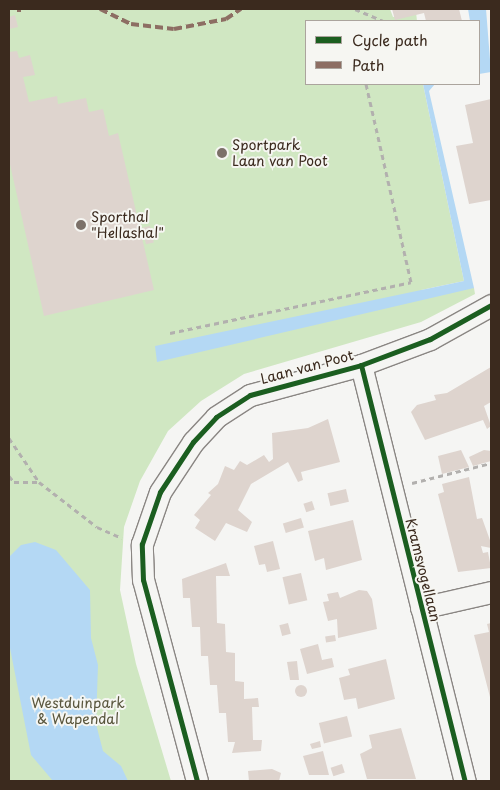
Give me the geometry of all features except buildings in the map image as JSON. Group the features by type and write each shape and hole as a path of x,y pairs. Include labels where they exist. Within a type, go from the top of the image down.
{"street":[{"name":"Laan van Poot","path":"197,781 157,642 143,580 142,544 160,492 192,442 216,416 250,395 288,381 361,365 430,339 491,305"},
{"name":"Kramsvogellaan","path":"361,365 464,781"},
{"path":"421,608 491,592"}],"path":[{"path":"355,9 381,20"},
{"path":"170,333 411,282 366,85"},
{"path":"9,440 39,482 97,527 142,544"},
{"path":"392,488 491,463"},
{"path":"9,476 14,482 39,482"}],"green space":[{"name":"Sportpark Laan van Poot","path":"9,9 390,9 393,17 416,12 417,20 305,20 305,85 423,85 464,281 421,290 474,288 475,294 421,322 244,374 201,401 168,431 140,481 124,527 120,590 136,664 171,781 9,781"}],"water":[{"path":"468,9 486,9 491,72 480,74 480,20 470,20"},
{"path":"423,85 434,85 429,91 474,288 157,362 155,346 464,281"},
{"path":"35,542 56,550 90,590 91,638 98,665 96,724 103,751 121,766 128,781 53,781 31,755 9,643 9,557 21,545"}],"marked path":[{"path":"100,9 131,24 174,29 226,19 241,9"}],"cycle path":[{"path":"197,781 143,580 142,544 160,492 193,442 216,417 250,395 361,365 430,339 491,305"},
{"path":"361,365 465,781"}],"place":[{"name":"Sportpark Laan van Poot","path":"222,153"},
{"name":"Sporthal \"Hellashal\"","path":"81,225"}],"park label":[{"name":"Westduinpark & Wapendal","path":"78,712"}]}
